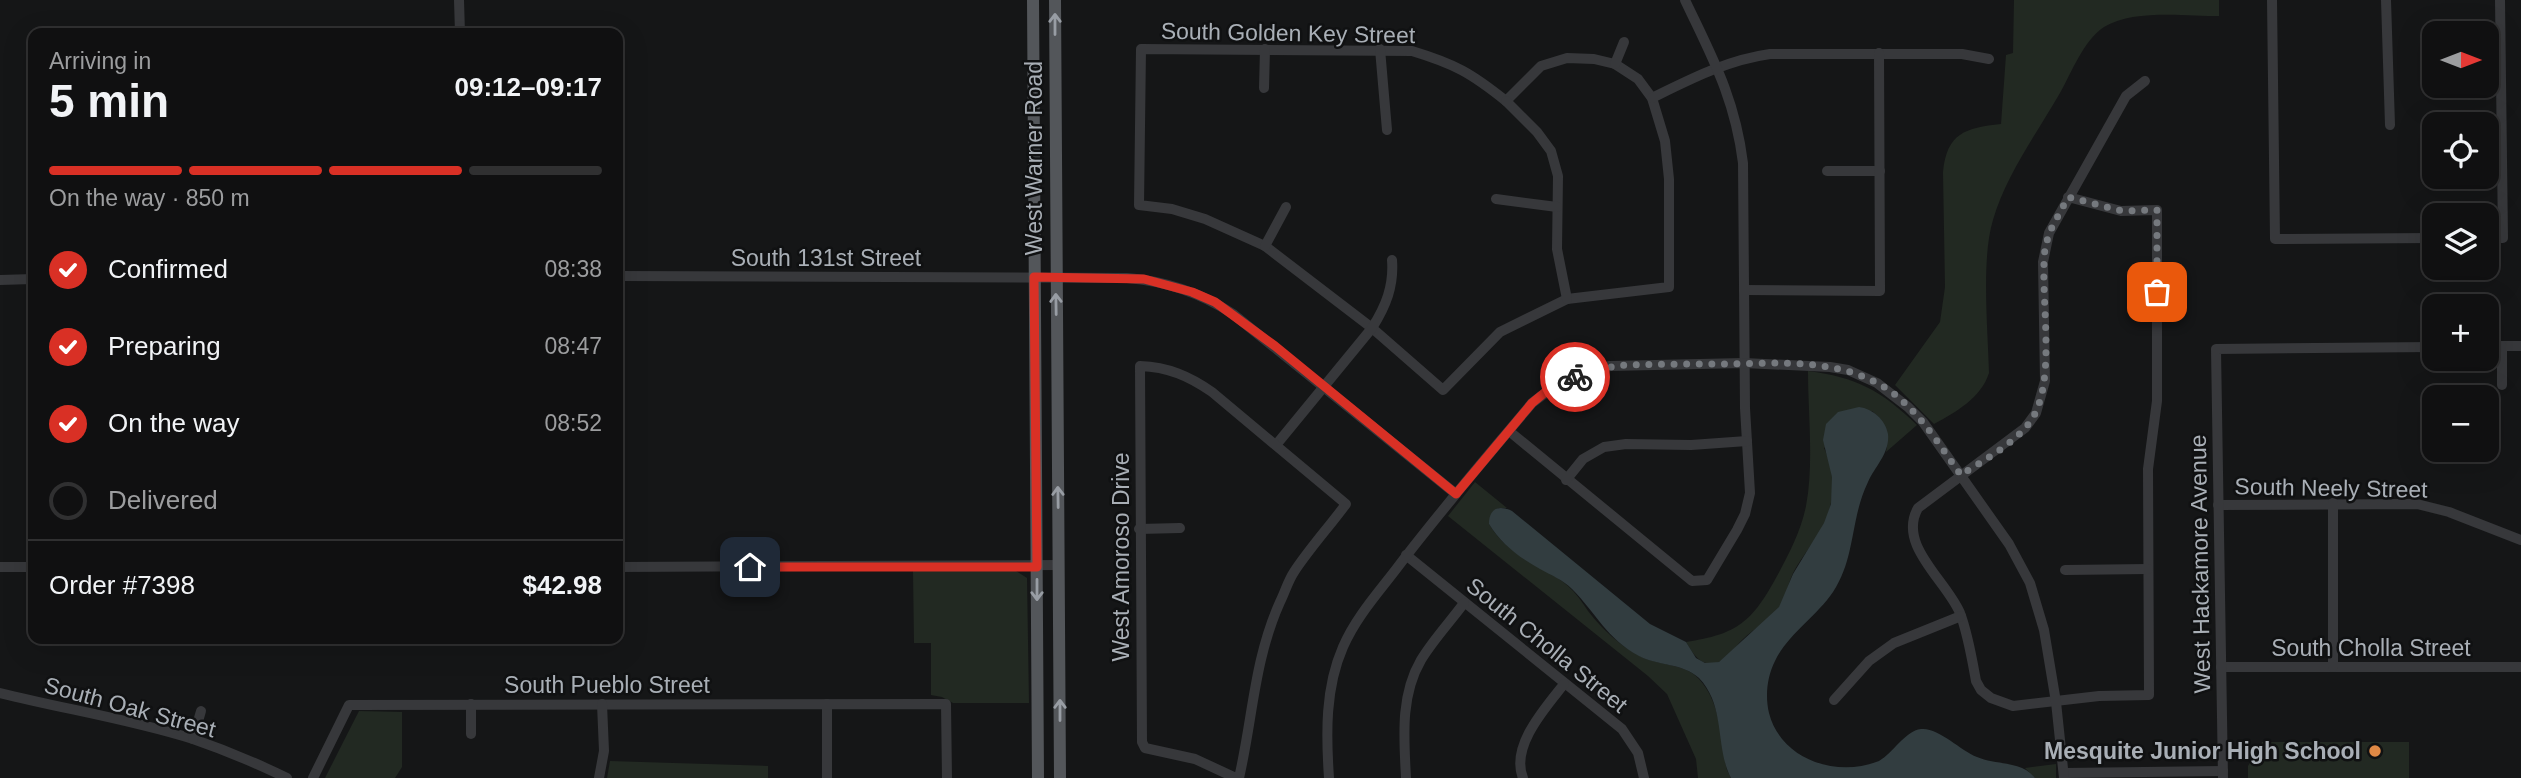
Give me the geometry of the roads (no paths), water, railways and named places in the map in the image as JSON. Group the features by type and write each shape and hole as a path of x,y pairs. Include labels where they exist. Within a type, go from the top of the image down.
{"main road":[{"name":"West Warner Road","path":"1033,0 1038,778"},
{"name":"West Warner Road","path":"1055,0 1060,778"}],"street":[{"path":"459,0 460,28"},
{"path":"1509,430 1689,580 1707,580 1714,572 1745,514 1750,493 1744,363 1743,163 1740,135 1731,100 1685,0"},
{"path":"2272,0 2274,239 2422,239"},
{"path":"2386,0 2390,125"},
{"path":"2499,238 2503,238 2500,0"},
{"path":"1615,64 1625,43"},
{"name":"South Golden Key Street","path":"1265,246 1205,219 1172,209 1139,205 1141,49 1412,51 1448,61 1474,75 1506,101 1537,132 1551,151 1558,176 1557,249 1567,299"},
{"path":"1380,49 1387,130"},
{"path":"1264,88 1265,50"},
{"path":"1744,290 1880,290 1879,53"},
{"path":"1653,98 1717,66 1746,57 1770,54 1962,54 1989,59"},
{"path":"1286,207 1265,246 1372,328 1443,390 1500,332 1567,299 1669,288 1669,179 1665,141 1653,98 1638,79 1615,64 1567,58 1541,66 1506,101"},
{"path":"2068,197 2122,211 2157,210 2157,401 2148,470 2149,695 2099,696 2013,706 1990,698 1976,681 1961,616 1953,598 1913,540 1913,524 1919,509 2017,435 2036,413 2045,381 2045,249 2049,233 2068,197 2126,96 2145,81"},
{"path":"1827,171 1880,171"},
{"path":"1496,198 1557,207"},
{"path":"1238,778 1245,752 1255,680 1277,610 1293,574 1346,504 1276,445 1385,309 1393,277 1392,260"},
{"name":"South 131st Street","path":"623,276 1144,279 1192,292 1233,314 1456,494"},
{"path":"0,280 28,279"},
{"path":"2502,386 2502,346 2521,346"},
{"name":"West Hackamore Avenue","path":"2223,775 2216,349 2422,347"},
{"path":"1329,778 1329,704 1335,671 1343,648 1364,610 1406,555 1532,403 1554,385 1596,369 1626,365 1744,363 1848,370 1891,392 1923,422 2009,544 2030,583 2044,630 2056,702 2064,776 2223,775"},
{"name":"West Amoroso Drive","path":"1238,778 1195,759 1145,748 1142,742 1140,366 1159,366 1196,381 1276,445"},
{"path":"1566,480 1583,458 1604,447 1747,441"},
{"path":"2333,503 2333,667"},
{"name":"South Neely Street","path":"2218,505 2417,504 2449,512 2521,540"},
{"path":"1139,529 1180,528"},
{"name":"South Cholla Street","path":"1406,555 1622,729 1638,753 1644,778"},
{"path":"623,567 1059,565"},
{"path":"0,567 28,567"},
{"path":"2065,570 2148,569"},
{"path":"1406,778 1404,719 1410,687 1421,660 1464,603"},
{"path":"1833,700 1869,661 1894,643 1961,616"},
{"name":"South Cholla Street","path":"2221,667 2521,667"},
{"path":"1523,778 1520,771 1522,749 1533,724 1564,684"},
{"name":"South Oak Street","path":"0,693 193,739 287,778"},
{"path":"471,704 471,734"},
{"path":"599,778 604,751 602,704"},
{"path":"827,704 827,778"},
{"name":"South Pueblo Street","path":"313,778 349,705 946,704 947,778"},
{"path":"193,739 201,711"}],"place":[{"name":"Mesquite Junior High School","path":"2375,751"}]}
